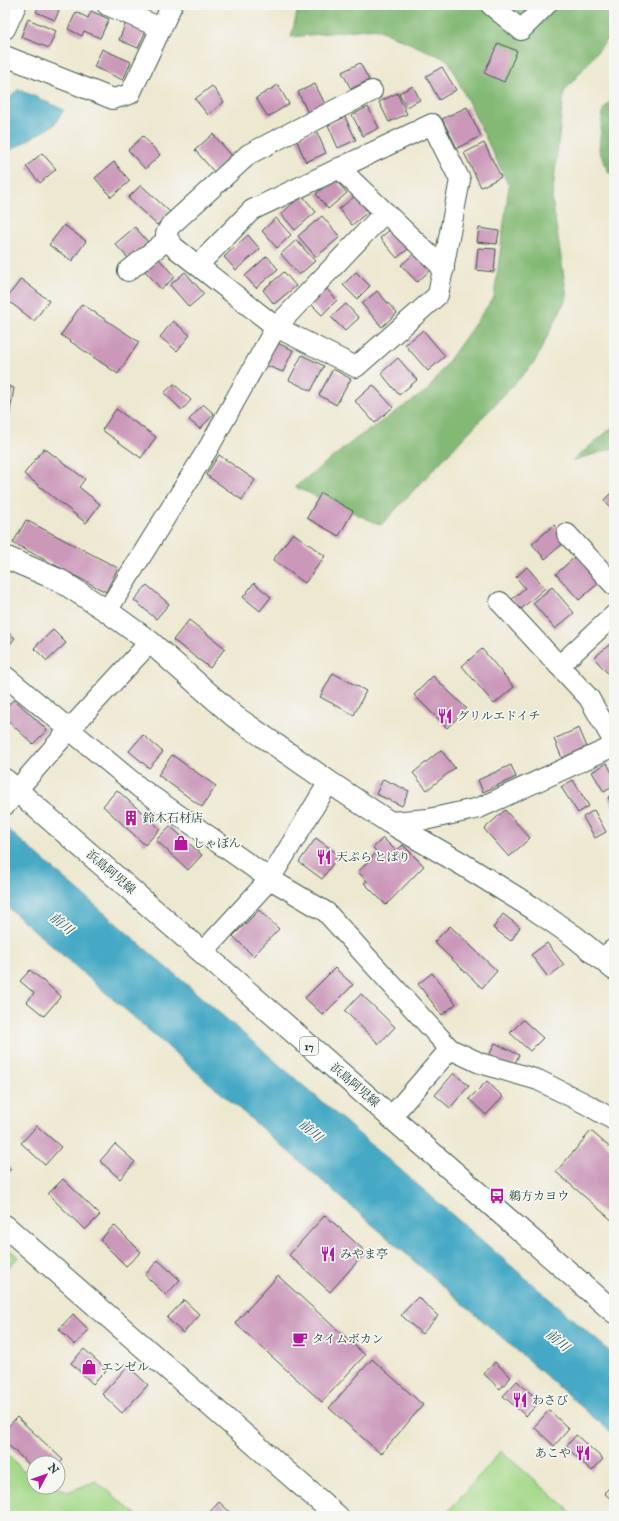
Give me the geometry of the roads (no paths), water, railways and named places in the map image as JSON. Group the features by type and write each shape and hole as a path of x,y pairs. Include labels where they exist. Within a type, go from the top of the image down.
{"street":[{"path":"5,29 16,5"},
{"path":"107,5 161,28"},
{"path":"5,56 113,99 130,94 172,5"},
{"path":"491,5 521,30 546,5"},
{"path":"198,265 252,210 432,124 460,180 438,295 356,367 276,327 174,247 166,234 170,226 249,154 372,91"},
{"path":"339,168 444,269"},
{"path":"107,611 209,447 276,327 384,212"},
{"path":"128,271 168,239"},
{"path":"567,534 614,585"},
{"path":"5,557 61,581 107,611 150,642 234,716 328,782 389,822 462,864 533,908 610,959"},
{"path":"500,602 589,698 614,742"},
{"path":"559,666 614,615"},
{"path":"9,791 69,730 150,642"},
{"path":"5,676 140,788 270,879 326,912 450,1049 480,1063 538,1080 614,1120"},
{"path":"389,822 429,819 479,808 614,746"},
{"path":"203,952 270,879 328,782"},
{"name":"浜島阿児線","path":"9,791 203,952 614,1312"},
{"path":"391,1117 450,1049"},
{"path":"5,1226 337,1516"}],"water":[{"path":"19,89 64,110 54,125 11,150 8,155 5,154 4,128 6,110 13,95"},
{"name":"前川","path":"5,827 614,1355 614,1435 5,905"}],"place":[{"name":"グリルエドイチ","path":"445,716"},
{"name":"鈴木石材店","path":"131,818"},
{"name":"しゃぼん","path":"181,843"},
{"name":"天ぷら とばり","path":"324,857"},
{"name":"鵜方カヨウ","path":"497,1196"},
{"name":"みやま亭","path":"328,1254"},
{"name":"タイムボカン","path":"300,1339"},
{"name":"エンゼル","path":"89,1367"},
{"name":"わさび","path":"520,1400"},
{"name":"あこや","path":"583,1453"}]}
